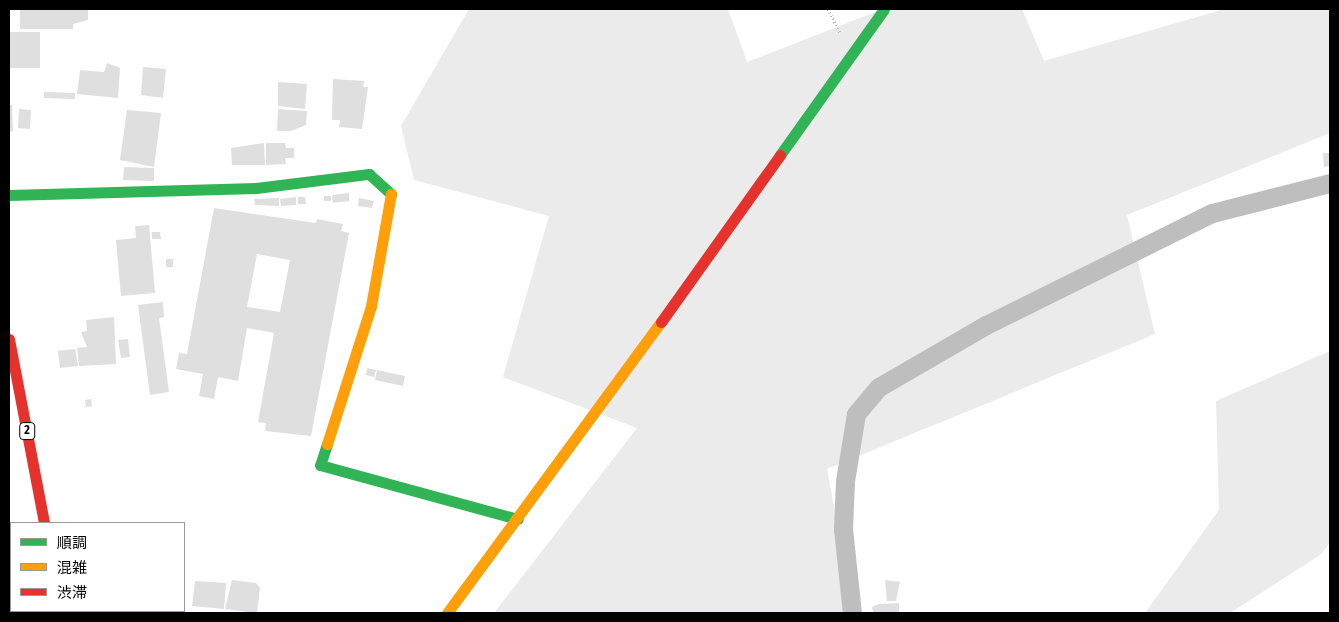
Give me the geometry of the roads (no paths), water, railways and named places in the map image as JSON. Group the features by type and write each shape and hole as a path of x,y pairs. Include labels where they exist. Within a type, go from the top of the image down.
{"street":[{"path":"447,613 518,519 884,9"},
{"path":"9,195 256,188 369,174 392,195 371,306 320,465 518,519"},
{"path":"852,613 844,529 845,480 856,414 879,388 986,325 1212,213 1330,183"},
{"name":"2","path":"9,339 44,522"}]}
